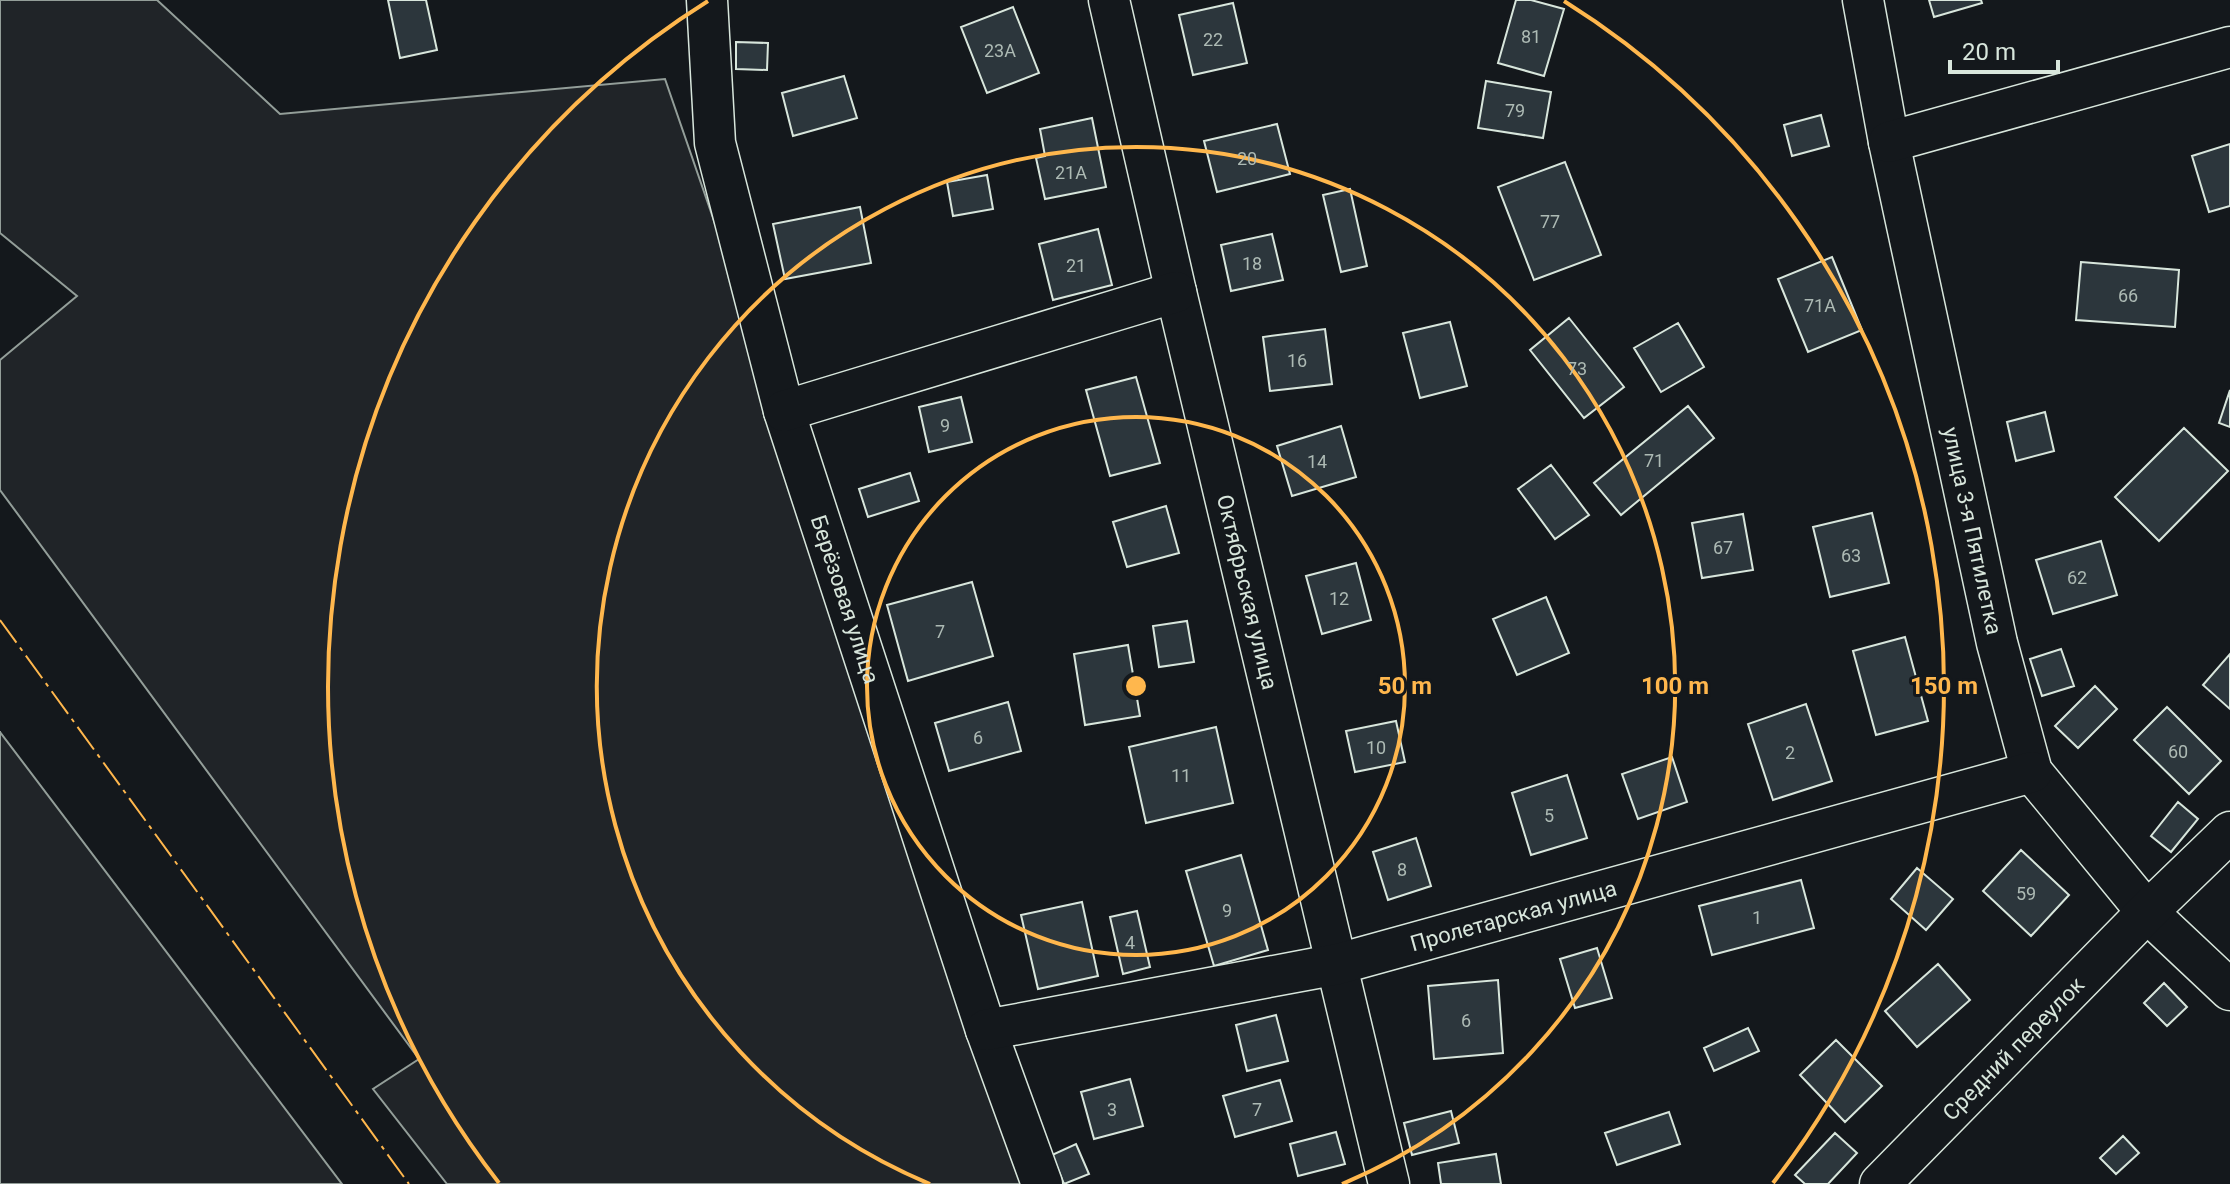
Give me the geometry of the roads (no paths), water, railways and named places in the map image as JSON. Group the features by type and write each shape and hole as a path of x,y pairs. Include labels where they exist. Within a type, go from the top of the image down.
{"street":[{"name":"Берёзовая улица","path":"707,0 715,143 784,411 986,1030 1042,1184"},
{"name":"Октябрьская улица","path":"1109,0 1389,1184"},
{"name":"улица 3-я Пятилетка","path":"1863,0 1889,142 1997,643 2032,772 2147,912 2230,990"},
{"path":"1889,142 2230,47"},
{"path":"784,411 1176,292"},
{"name":"Пролетарская улица","path":"986,1030 1338,964 2032,772"},
{"name":"Средний переулок","path":"1880,1184 2147,912 2230,832"}]}
